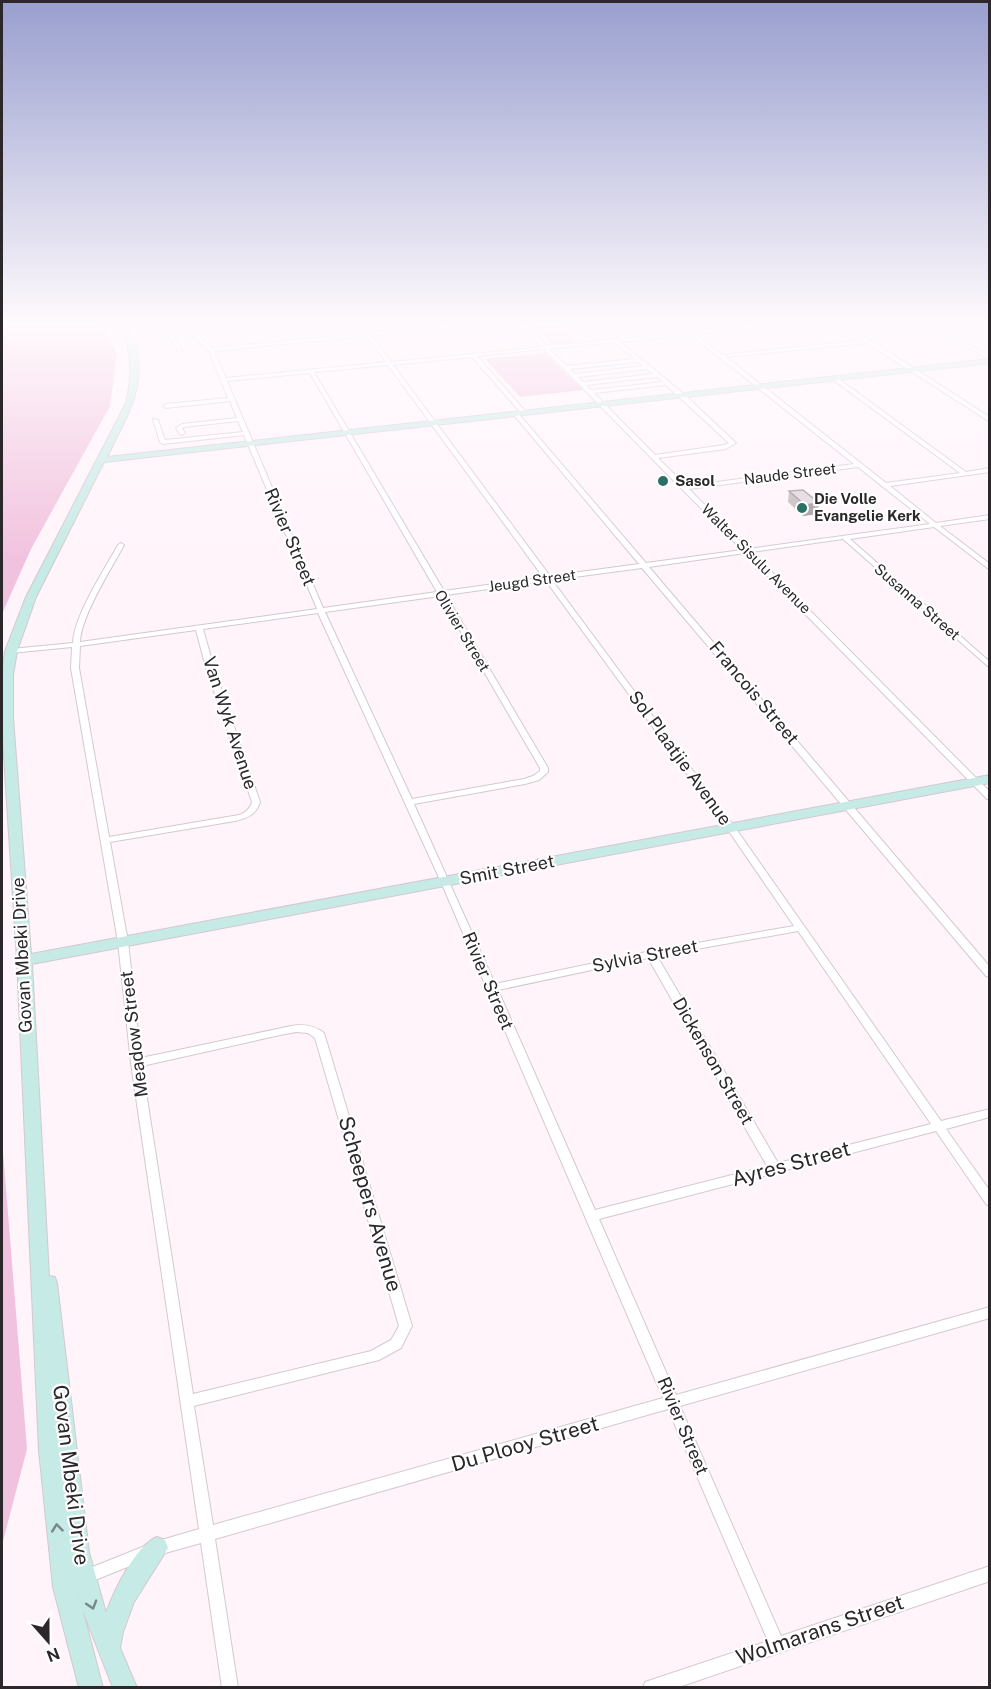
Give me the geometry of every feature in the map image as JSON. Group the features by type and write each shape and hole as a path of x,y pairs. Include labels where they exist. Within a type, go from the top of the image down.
{"main road":[{"name":"Govan Mbeki Drive","path":"91,1688 64,1587 49,1451 43,1350 41,1257 7,718 7,675 10,651 31,597 130,402"},
{"path":"101,459 347,434 622,402"},
{"name":"Smit Street","path":"24,960 990,779"},
{"name":"Govan Mbeki Drive","path":"41,1257 50,1295 74,1525 84,1578 108,1652 125,1688"},
{"path":"108,1652 112,1628 126,1591 157,1548"}],"street":[{"path":"166,406 205,402"},
{"name":"Rivier Street","path":"232,402 321,611 446,882 777,1644"},
{"name":"Olivier Street","path":"329,402 544,772 536,778 525,781 410,802"},
{"name":"Sol Plaatjie Avenue","path":"420,402 731,828 990,1201"},
{"name":"Francois Street","path":"510,402 644,564 990,974"},
{"name":"Walter Sisulu Avenue","path":"601,402 990,797"},
{"path":"654,456 726,447 733,443 689,402"},
{"path":"780,402 990,568"},
{"path":"867,402 964,473"},
{"path":"962,402 990,420"},
{"path":"182,433 179,428 182,426 241,419"},
{"path":"155,420 163,442 246,433"},
{"name":"Naude Street","path":"685,488 860,465"},
{"path":"886,485 990,470"},
{"name":"Jeugd Street","path":"10,651 74,645 990,517"},
{"name":"Susanna Street","path":"844,537 990,666"},
{"name":"Meadow Street","path":"122,545 93,597 77,632 74,645 75,668 123,942 136,1063 206,1533"},
{"name":"Van Wyk Avenue","path":"106,840 225,820 250,813 256,807 210,668 199,627"},
{"name":"Sylvia Street","path":"491,988 651,954 800,928"},
{"name":"Dickenson Street","path":"651,954 776,1169"},
{"name":"Scheepers Avenue","path":"136,1063 280,1031 309,1029 320,1036 406,1326 396,1344 374,1356 187,1402"},
{"name":"Ayres Street","path":"592,1216 990,1113"},
{"name":"Du Plooy Street","path":"64,1587 157,1548 206,1533 990,1312"},
{"path":"206,1533 230,1688"},
{"name":"Wolmarans Street","path":"651,1688 990,1573"}],"shaded area":[{"path":"2,402 111,402 31,549 2,614"},
{"path":"2,1139 27,1449 2,1545"}],"building":[{"path":"803,490 819,503 805,505 789,491"}],"place":[{"name":"Sasol","path":"663,481"},
{"name":"Die Volle Evangelie Kerk","path":"802,508"}]}
